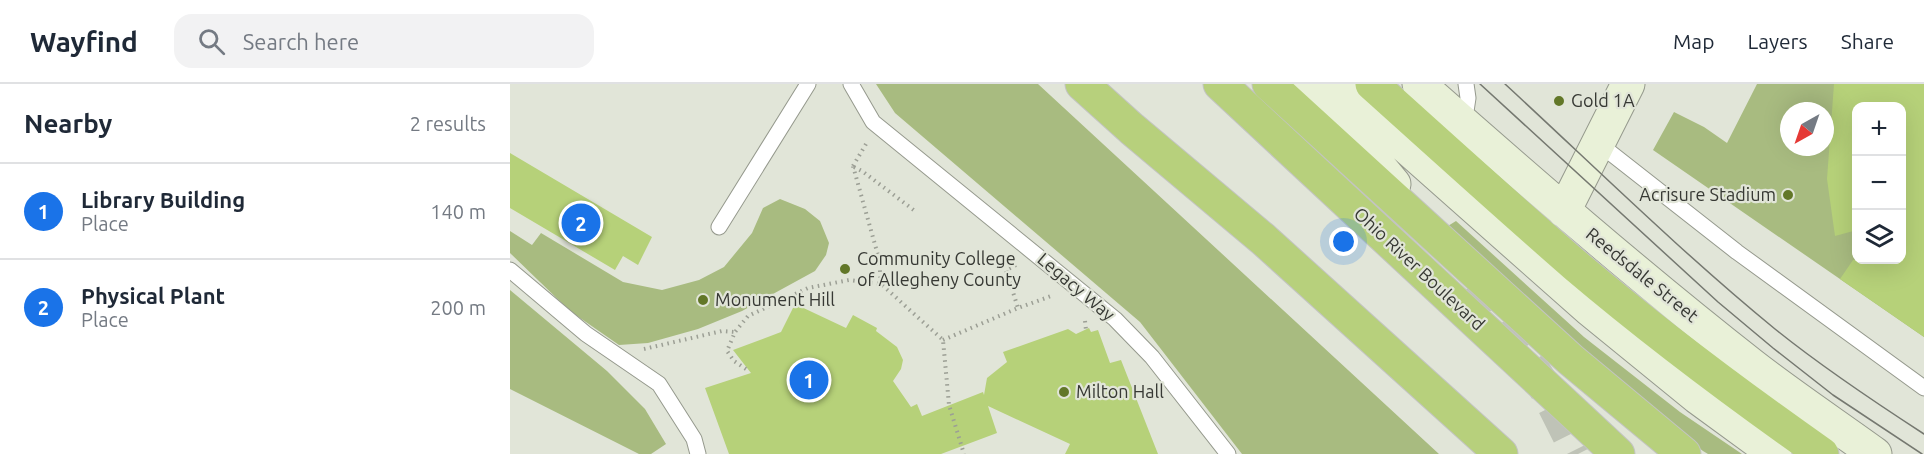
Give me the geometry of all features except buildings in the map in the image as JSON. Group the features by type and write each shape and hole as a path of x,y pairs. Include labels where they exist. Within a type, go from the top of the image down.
{"highway":[{"path":"1082,84 1263,239 1501,454"},
{"path":"1111,84 1263,239"},
{"name":"Ohio River Boulevard","path":"1220,84 1618,454"},
{"path":"1269,84 1571,360 1684,454"},
{"path":"1372,84 1577,266 1674,345 1822,454"}],"main road":[{"path":"1306,84 1345,125 1405,196"},
{"path":"1335,84 1589,309 1697,397 1775,454"},
{"name":"Reedsdale Street","path":"1419,84 1564,211 1755,368 1875,454"},
{"path":"1564,211 1628,84"}],"lane":[{"path":"719,227 808,84"},
{"path":"851,84 873,122"},
{"path":"1464,124 1468,98 1466,84"},
{"name":"Legacy Way","path":"873,122 1116,319 1152,357 1228,454"},
{"path":"1598,143 1737,252 1924,388"},
{"path":"510,270 586,334 659,384 694,439 698,454"}],"path":[{"path":"873,122 866,130 866,144 853,166 879,259 881,284"},
{"path":"853,166 915,211"},
{"path":"1018,308 1006,270 1019,263 1030,249"},
{"path":"746,369 734,361 727,351 735,332 748,316 808,288 849,280 881,284 943,340 949,405 964,454"},
{"path":"943,340 1018,308 1058,294 1070,281"},
{"path":"621,359 640,350 722,331 735,332"}],"green space":[{"path":"876,84 1038,84 1439,454 1242,454 1140,322 895,113"},
{"name":"Acrisure Stadium","path":"1757,84 1924,84 1924,337 1653,150 1674,112 1704,127 1727,143"},
{"path":"780,199 805,209 820,221 829,243 826,255 815,271 742,311 698,329 648,343 619,345 570,311 510,253 510,231 532,245 541,233 623,282 662,290 699,280 724,267 752,233 763,208"},
{"path":"1456,221 1584,337 1680,412 1742,454 1708,454 1607,375 1443,229"},
{"path":"510,290 607,371 645,409 666,444 651,454 639,454 510,389"}],"tunnel":[{"path":"1475,282 1486,295 1544,386 1578,454"}],"tram line":[{"path":"1480,84 1718,302 1833,395 1922,454"},
{"path":"1505,84 1740,300 1811,357 1924,434"}],"place":[{"name":"Gold 1A","path":"1559,101"},
{"name":"Acrisure Stadium","path":"1788,195"},
{"name":"Physical Plant","path":"581,223"},
{"name":"Community College of Allegheny County","path":"845,269"},
{"name":"Monument Hill","path":"703,300"},
{"name":"Library Building","path":"809,380"},
{"name":"Milton Hall","path":"1064,392"}]}
